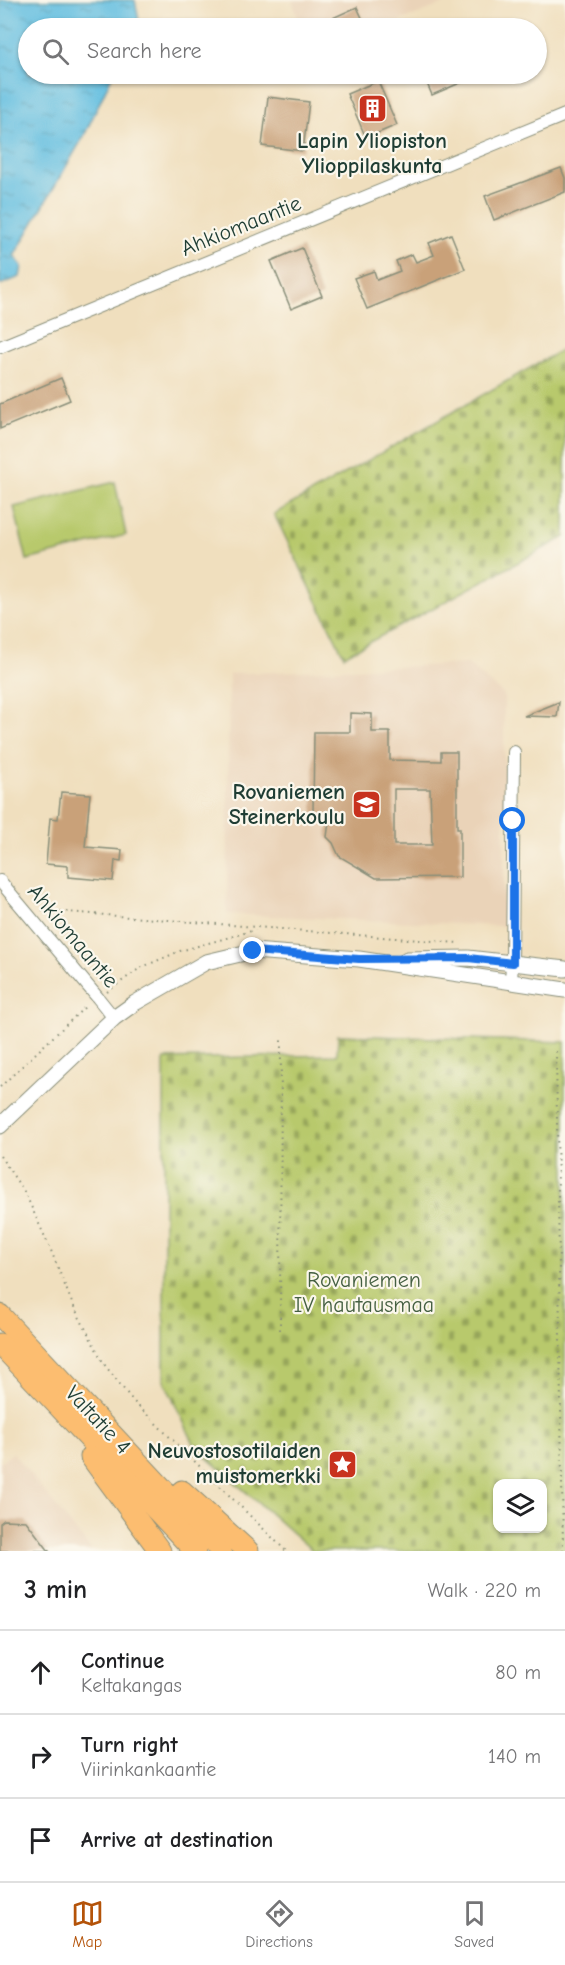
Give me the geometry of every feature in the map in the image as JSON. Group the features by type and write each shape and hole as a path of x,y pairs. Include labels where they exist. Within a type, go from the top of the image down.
{"highway":[{"name":"Valtatie 4","path":"0,1315 59,1392 195,1551"},
{"name":"Valtatie 4","path":"0,1344 59,1392 221,1551"},
{"path":"59,1392 94,1462 160,1551"},
{"path":"59,1392 248,1551"}],"street":[{"name":"Ahkiomaantie","path":"0,348 565,115"},
{"path":"511,982 514,752"},
{"name":"Ahkiomaantie","path":"0,881 114,1018"},
{"path":"0,1126 114,1018 135,1003 206,962 253,951 359,959 565,990"},
{"path":"359,959 468,958 565,969"}],"path":[{"path":"22,908 466,944"},
{"path":"0,1087 89,1004 140,968 180,951 260,929"},
{"path":"280,1330 281,1036"},
{"path":"556,1051 563,1551"},
{"path":"0,1156 25,1193 72,1303 104,1364 133,1401 286,1551"}],"shaded area":[{"path":"292,0 453,0 407,18 298,18"},
{"name":"Rovaniemen Steinerkoulu","path":"468,664 504,695 504,926 227,914 229,674"},
{"path":"13,1453 92,1551 0,1551 0,1463"}],"green space":[{"path":"565,348 565,537 344,656 274,514"},
{"path":"115,482 126,535 27,560 14,507"},
{"name":"Rovaniemen IV hautausmaa","path":"338,1035 565,1042 565,1551 313,1551 196,1448 164,1380 164,1059 337,1055"}],"water":[{"path":"0,0 135,0 138,18 18,18 18,84 108,84 84,136 14,256 22,266 20,277 0,285"}],"building":[{"path":"357,7 362,18 333,18"},
{"name":"Lapin Yliopiston Ylioppilaskunta","path":"371,84 379,84 397,125 366,138 347,94"},
{"path":"427,84 458,84 432,95"},
{"path":"268,97 309,102 303,151 262,146"},
{"path":"561,168 565,178 565,192 494,220 485,196"},
{"path":"451,234 465,269 367,309 354,278 374,271 377,280 400,271 396,261 412,254 416,262 434,255 429,243"},
{"path":"302,248 322,296 291,309 271,261"},
{"path":"61,378 70,400 0,429 0,404"},
{"path":"559,702 557,717 524,716"},
{"path":"350,713 372,714 372,732 390,732 390,760 441,761 441,752 457,752 457,828 460,828 460,877 376,878 339,856 333,843 327,837 330,814 313,814 314,732 350,732","holes":["394,789 430,789 432,845 394,845"]},
{"path":"61,792 90,794 85,847 122,850 121,861 115,860 113,881 68,877 68,866 46,864 50,818 58,819"},
{"path":"4,1520 26,1521 49,1551 0,1551 0,1523"}],"place":[{"name":"Lapin Yliopiston Ylioppilaskunta","path":"372,109"},
{"name":"Rovaniemen Steinerkoulu","path":"366,805"},
{"name":"Neuvostosotilaiden muistomerkki","path":"342,1464"}],"route":[{"path":"253,951 359,959 468,958 513,963 513,821"}]}
